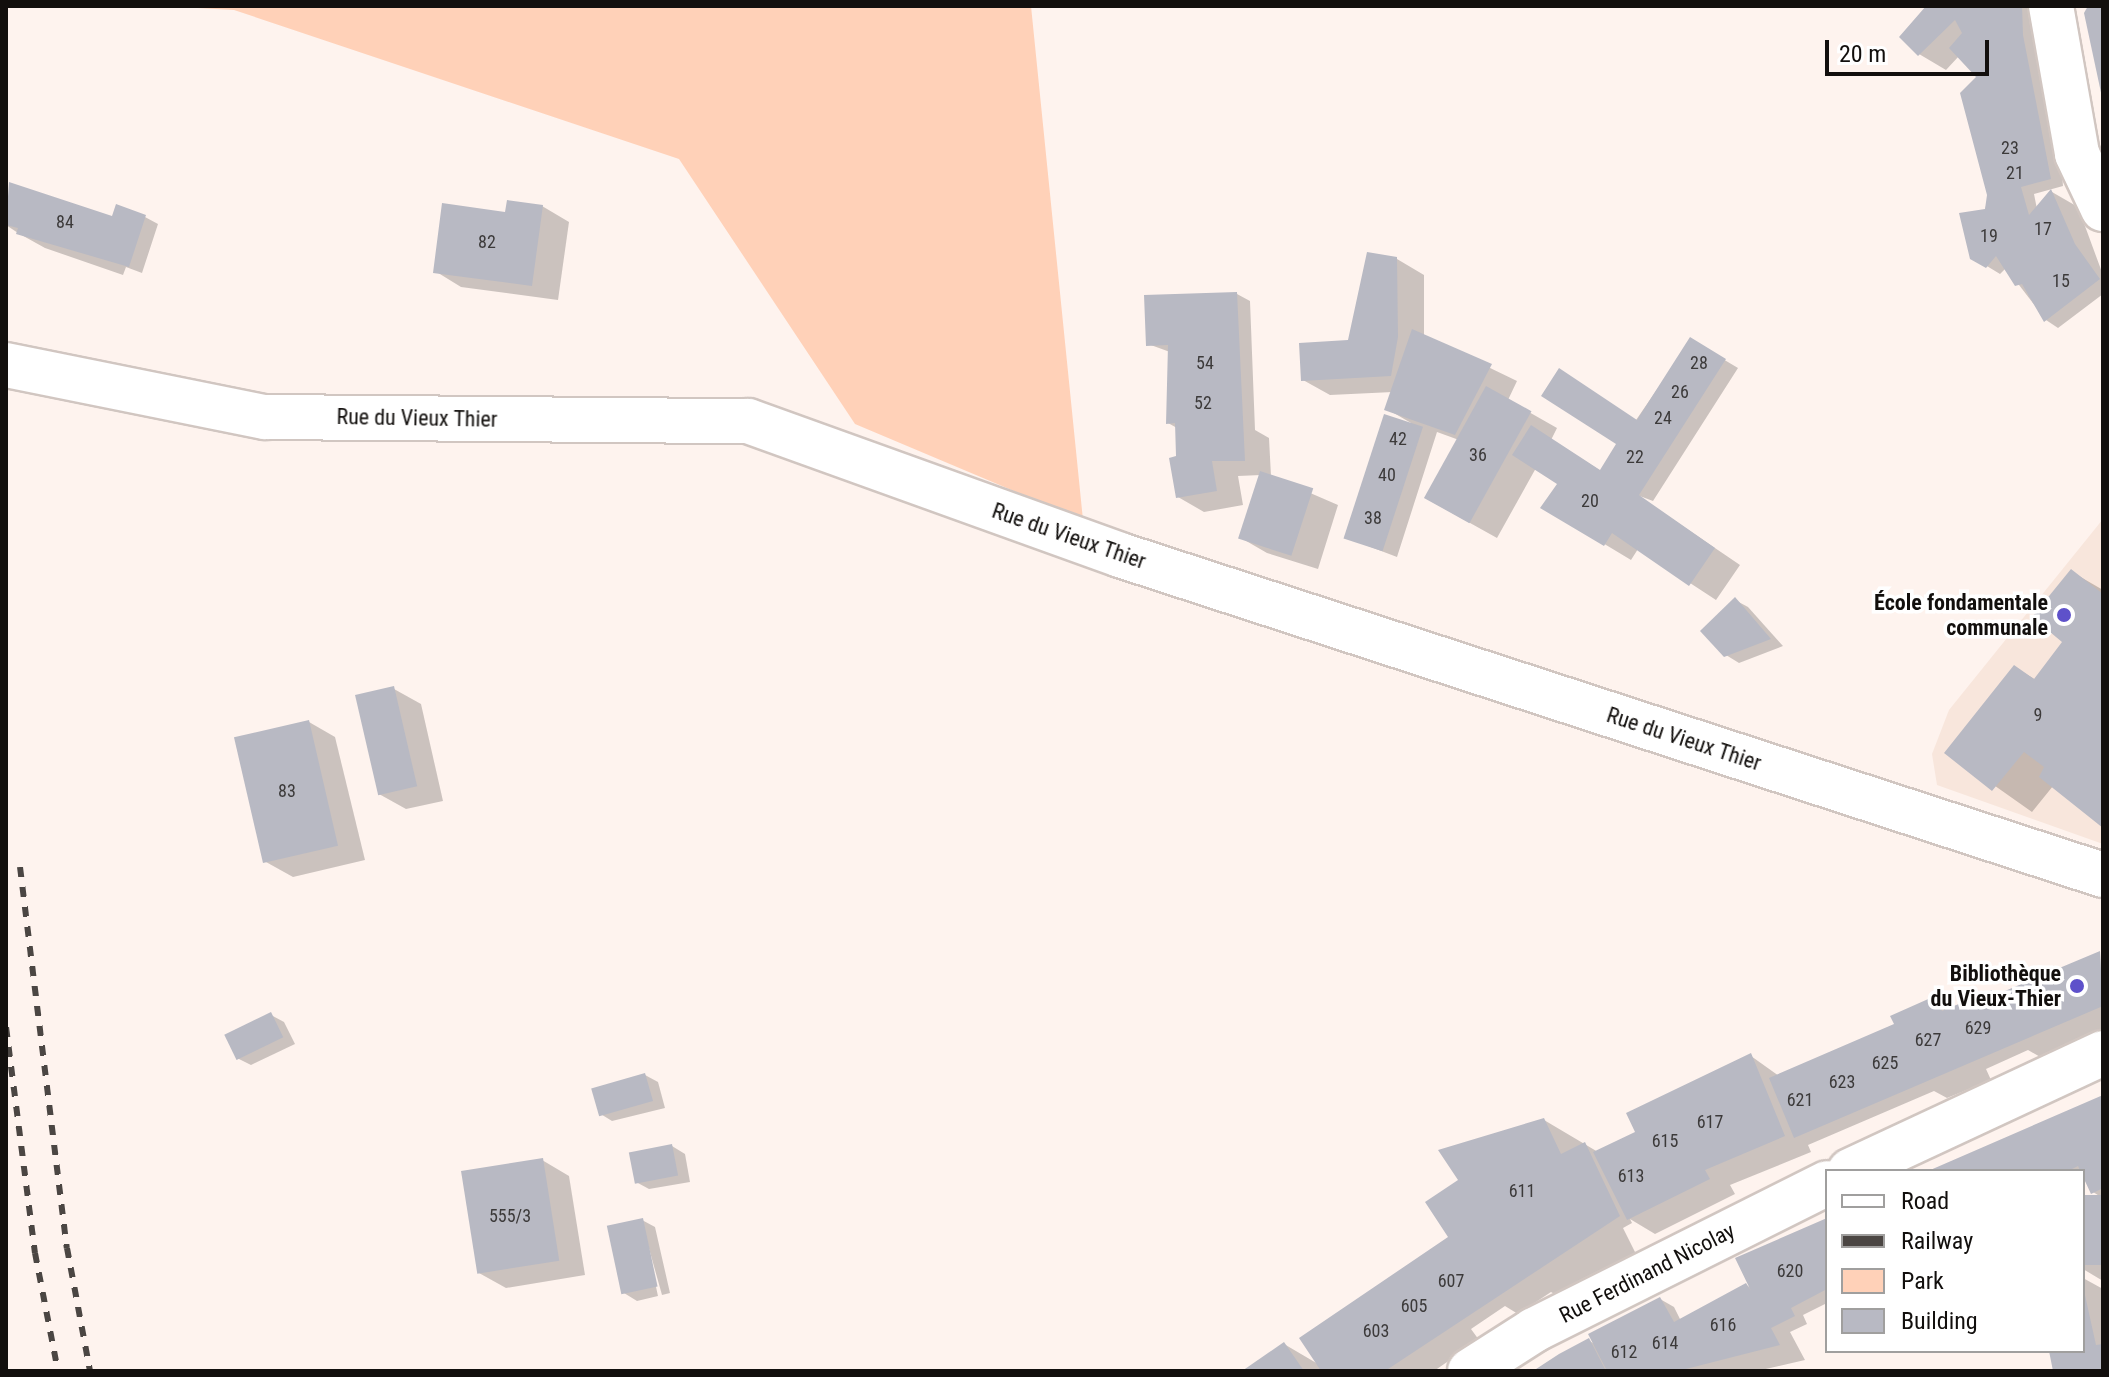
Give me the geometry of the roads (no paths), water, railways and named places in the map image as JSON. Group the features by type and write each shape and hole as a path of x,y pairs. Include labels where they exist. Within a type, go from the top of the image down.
{"street":[{"path":"2051,6 2077,154 2103,209"},
{"name":"Rue du Vieux Thier","path":"6,365 265,417 748,421 1120,555 2103,875"},
{"path":"1854,1169 2103,1053"},
{"name":"Rue Ferdinand Nicolay","path":"1470,1371 1534,1330 1825,1184"}],"railway":[{"path":"20,867 67,1248 90,1371"},
{"path":"6,1027 35,1253 58,1371"}],"place":[{"name":"École fondamentale communale","path":"2064,615"},
{"name":"Bibliothèque du Vieux-Thier","path":"2077,986"}]}
